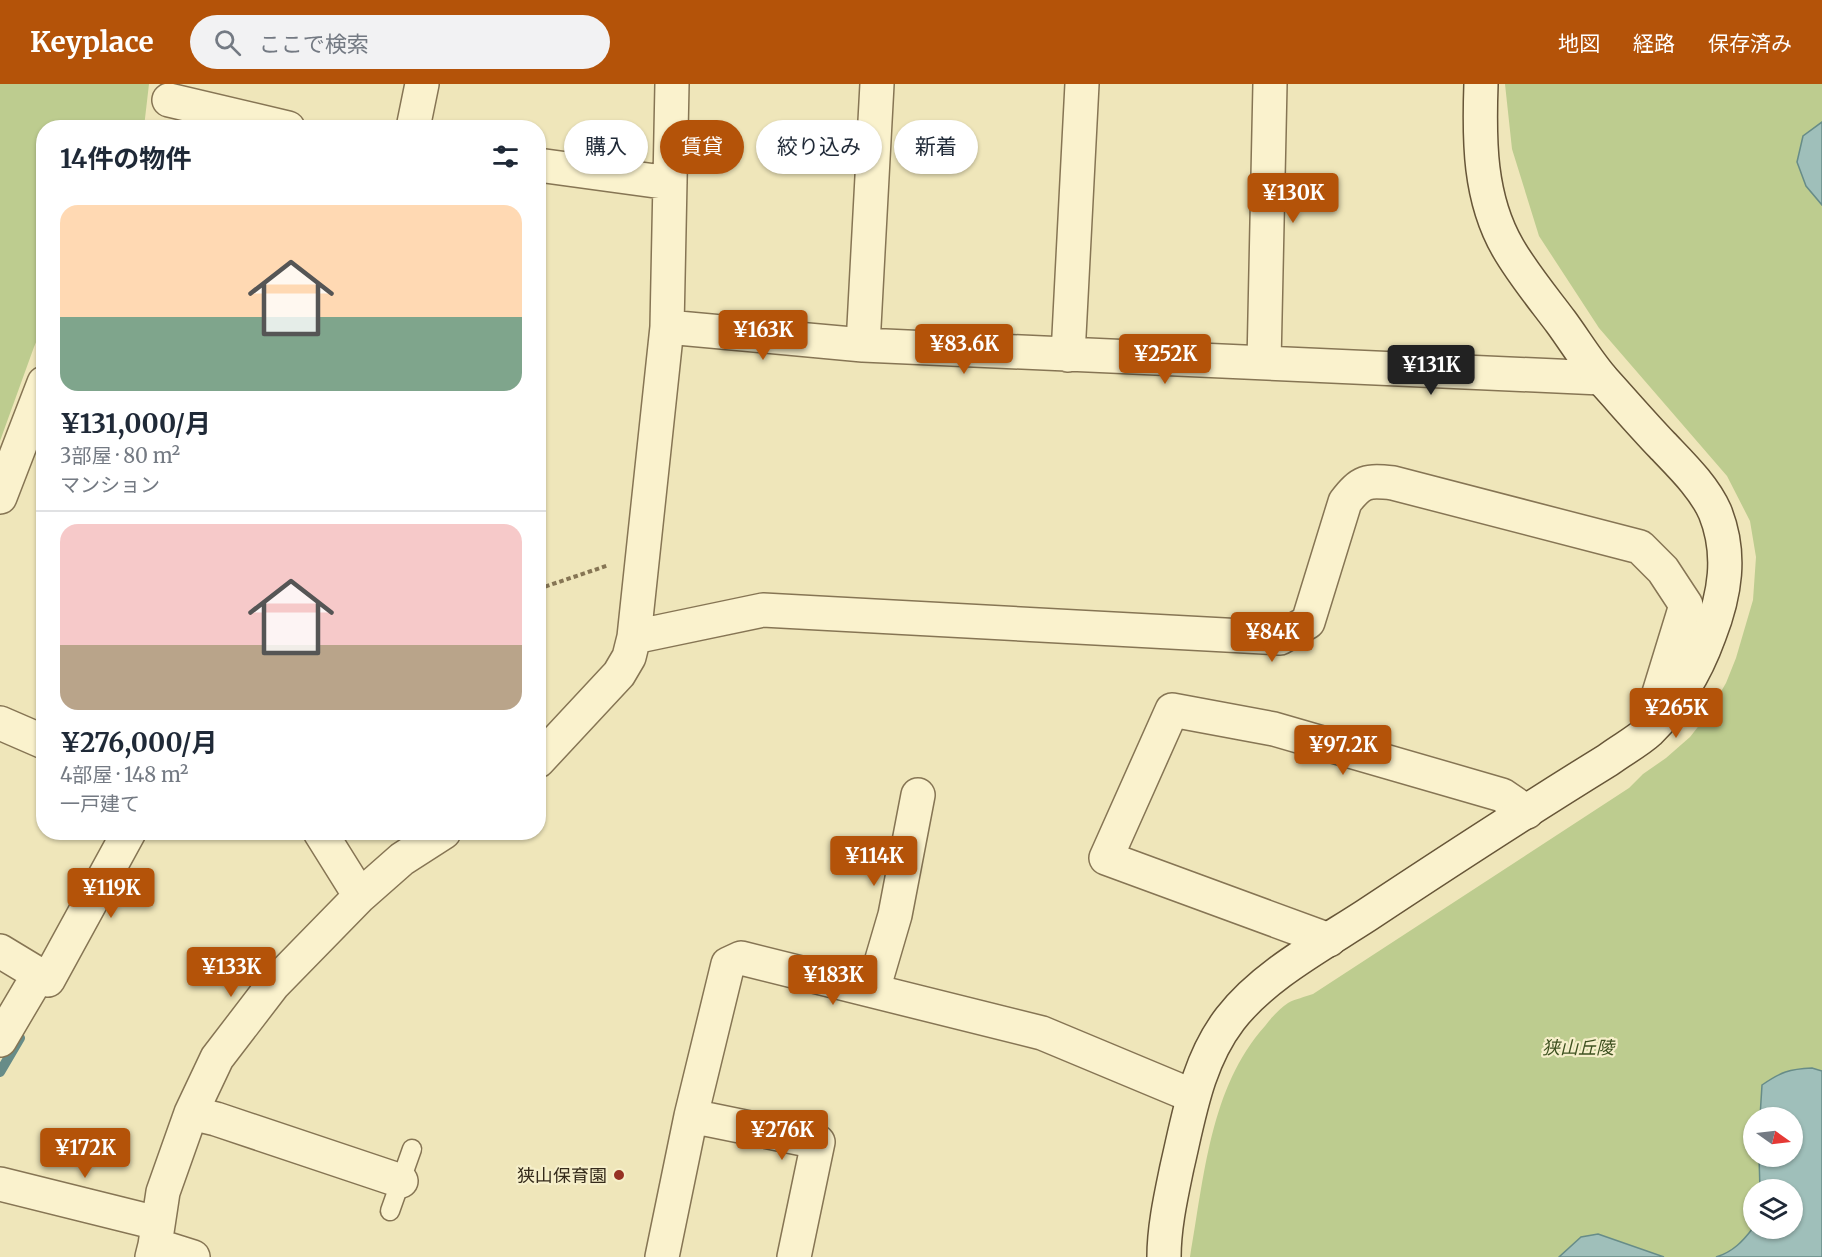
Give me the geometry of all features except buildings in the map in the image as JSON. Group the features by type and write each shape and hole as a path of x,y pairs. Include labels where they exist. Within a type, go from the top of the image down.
{"street":[{"path":"415,120 422,84"},
{"path":"546,752 619,674 629,657 634,637 667,327 672,84"},
{"path":"863,345 877,84"},
{"path":"1068,355 1082,84"},
{"path":"1264,363 1270,84"},
{"path":"1164,1257 1172,1192 1193,1096 1209,1053 1229,1020 1245,1001 1267,982 1329,940 1608,760 1647,732 1667,712 1684,689 1702,656 1720,609 1726,552 1715,511 1684,469 1601,378 1523,271 1495,220 1482,164 1479,135 1481,84"},
{"path":"168,104 248,120"},
{"path":"546,166 670,183"},
{"path":"667,327 863,345 1601,378"},
{"path":"0,497 36,422"},
{"path":"634,637 763,610 1280,638 1308,622 1345,502 1356,487 1371,481 1393,483 1641,548 1663,570 1686,605 1647,732"},
{"path":"1329,940 1106,858 1172,710 1274,729 1502,795 1527,812"},
{"path":"0,723 36,739"},
{"path":"873,990 895,915 918,795"},
{"path":"0,951 48,980 125,840"},
{"path":"325,840 360,896"},
{"path":"155,1242 163,1192 191,1113 217,1058 273,985 360,896 402,859 432,840"},
{"path":"662,1257 691,1116 728,964 741,958 1042,1033 1193,1096"},
{"path":"0,1040 39,975"},
{"path":"191,1113 216,1119 401,1181"},
{"path":"691,1116 818,1142 794,1257"},
{"path":"0,1184 193,1257"}],"lane":[{"path":"390,1212 412,1149"}],"path":[{"path":"546,586 644,553"}],"green space":[{"path":"0,84 149,84 145,120 36,120 36,342 0,441"},
{"name":"狭山丘陵","path":"1505,84 1822,84 1822,122 1815,128 1806,186 1822,205 1822,1071 1812,1068 1762,1085 1761,1107 1743,1107 1743,1167 1759,1167 1760,1179 1743,1179 1744,1239 1725,1254 1716,1257 1664,1257 1598,1234 1581,1237 1559,1257 1190,1257 1205,1165 1221,1105 1232,1077 1247,1050 1270,1020 1288,1003 1313,994 1629,788 1643,774 1666,758 1690,737 1708,714 1726,683 1753,600 1756,557 1750,521 1727,476 1599,328 1539,236 1512,149"}],"water":[{"path":"1822,122 1822,205 1806,186 1797,162 1803,136"},
{"path":"1812,1068 1822,1071 1822,1257 1716,1257 1728,1252 1743,1239 1803,1239 1803,1179 1760,1179 1759,1167 1803,1167 1803,1107 1761,1107 1762,1085 1775,1077 1797,1069"},
{"path":"1598,1234 1664,1257 1559,1257 1581,1237"}],"waterway":[{"path":"0,1072 20,1038"}],"place":[{"name":"狭山保育園","path":"619,1175"}]}
